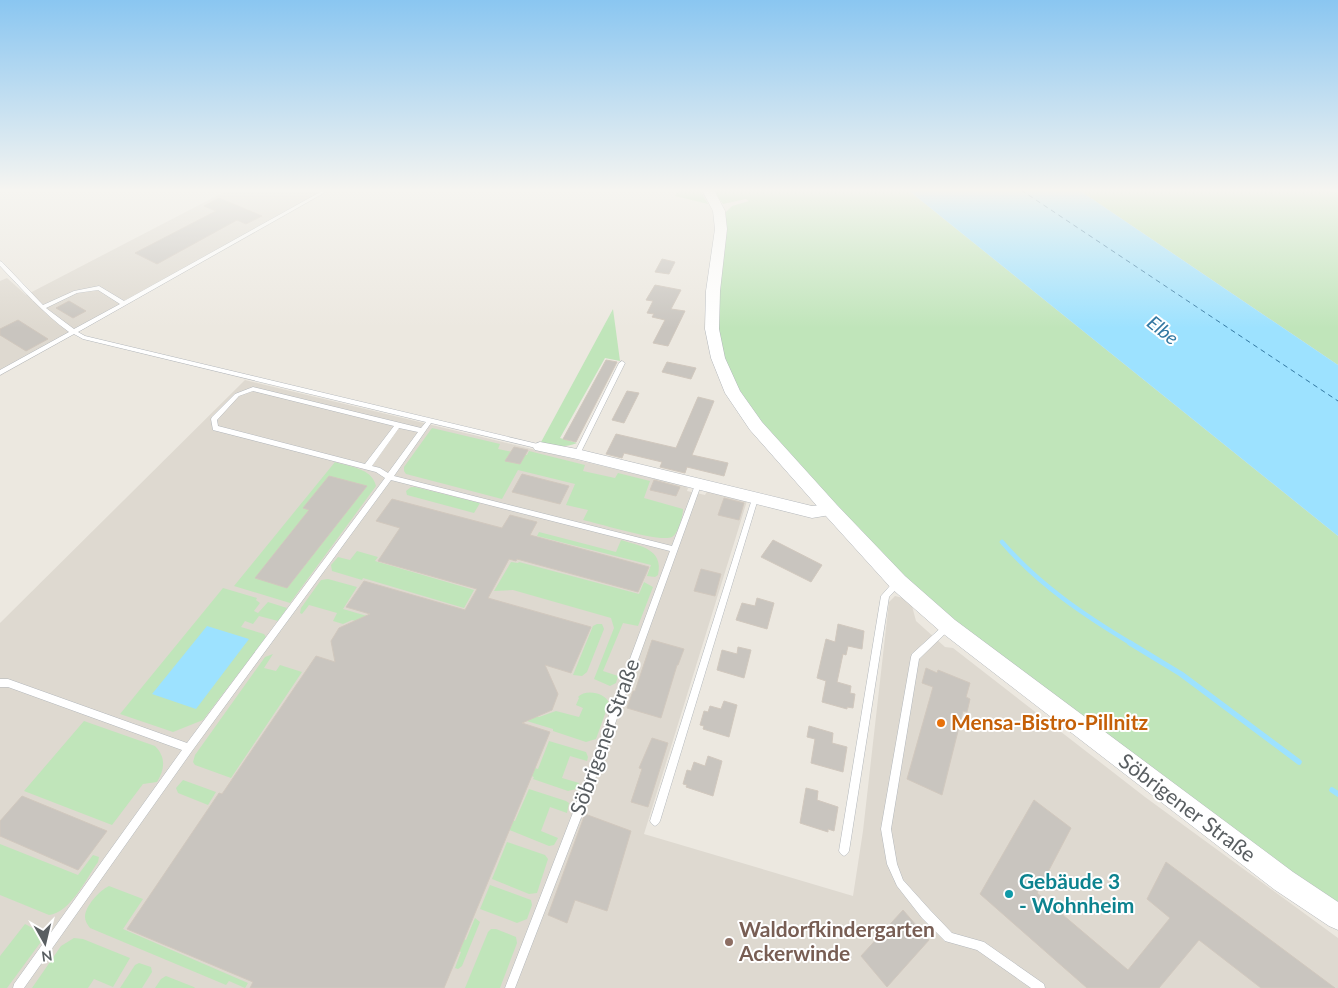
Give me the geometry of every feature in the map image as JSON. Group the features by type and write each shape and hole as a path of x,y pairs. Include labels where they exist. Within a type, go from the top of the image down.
{"street":[{"name":"Söbrigener Straße","path":"720,236 711,314 714,344 724,375 733,393 756,426 831,510 898,582 948,626 1277,875 1338,917"},
{"path":"540,447 577,454 812,512 831,510"}],"lane":[{"path":"0,373 245,236"},
{"path":"0,262 43,307 73,333 83,337 429,422 540,447"},
{"path":"43,307 76,292 99,288 124,304"},
{"path":"577,454 622,363"},
{"path":"422,431 252,390 237,395 214,418 215,428 378,470 389,477 674,549"},
{"path":"18,988 189,748 429,422"},
{"path":"367,467 398,425"},
{"name":"Söbrigener Straße","path":"510,988 579,810 698,485"},
{"path":"655,821 755,499"},
{"path":"844,851 885,596 898,582"},
{"path":"948,626 915,657 886,829 892,864 900,883 926,914 950,937 980,946 1040,988"},
{"path":"0,683 8,683 189,748"}],"shaded area":[{"path":"139,236 249,236 0,376 0,281 7,278 26,295"},
{"path":"245,380 685,486 688,488 687,491 705,495 707,491 747,501 644,834 853,896 863,831 889,602 895,596 903,598 912,606 916,621 945,647 953,648 1145,797 1338,938 1338,988 0,988 0,623"}],"green space":[{"path":"723,236 965,236 1338,536 1338,906 1031,683 902,579 762,425 729,374 717,330"},
{"path":"1147,236 1338,236 1338,365"},
{"path":"613,309 620,361 605,358 560,438 577,443 563,446 540,444"},
{"path":"432,428 500,444 498,449 527,455 529,451 585,465 583,471 615,478 618,473 650,481 644,498 683,509 678,529 672,537 666,538 629,532 583,520 588,510 566,505 575,484 518,470 502,499 406,474 404,467"},
{"path":"335,462 360,469 370,475 376,486 290,603 234,586"},
{"path":"411,487 480,503 474,513 407,495 406,491"},
{"path":"539,532 616,552 621,540 643,547 654,554 657,559 659,566 658,575 655,577 647,576 651,565 537,536"},
{"path":"357,551 378,557 375,561 474,590 464,608 363,578 362,580 332,571 331,565 338,557 350,560"},
{"path":"511,562 519,562 639,594 644,582 653,587 638,626 623,623 603,671 618,676 616,683 610,686 594,679 614,628 611,618 513,590 494,591"},
{"path":"328,579 357,587 343,609 446,639 441,647 352,620 343,624 333,621 337,613 309,605 302,614 300,613 301,608 321,580"},
{"path":"223,588 257,598 256,600 260,603 254,611 258,613 268,602 287,608 278,621 259,616 253,624 245,621 241,627 264,634 266,637 203,720 173,732 120,714"},
{"path":"602,624 604,629 587,672 582,676 573,675 593,626"},
{"path":"273,654 264,668 276,671 280,665 302,672 231,778 195,765 193,762 195,755 265,657"},
{"path":"442,687 539,717 556,711 579,717 583,708 576,705 578,697 590,692 603,696 609,703 596,739 586,742 553,731 553,729 438,694"},
{"path":"84,721 155,746 163,759 162,772 157,782 143,784 112,825 24,791"},
{"path":"419,731 538,769 549,741 586,752 588,757 587,761 570,756 562,778 579,783 576,789 568,791 533,779 534,777 414,739"},
{"path":"394,779 515,821 529,789 569,803 567,813 550,807 541,831 558,838 554,845 549,846 389,788"},
{"path":"183,780 216,792 208,805 178,793 176,788"},
{"path":"507,842 545,855 548,859 537,893 529,894 492,879"},
{"path":"0,844 78,875 93,855 99,857 98,862 71,902 57,913 49,915 0,895"},
{"path":"490,885 531,900 532,905 527,919 517,923 480,909"},
{"path":"109,886 143,899 123,929 248,983 245,988 229,981 226,985 90,928 85,918 87,908 97,895"},
{"path":"342,893 466,940 475,918 480,922 462,966 458,969 455,968 461,952 336,903"},
{"path":"25,924 46,935 7,988 0,988 0,956"},
{"path":"491,929 496,929 516,937 517,943 500,988 465,988 488,932"},
{"path":"74,938 83,939 130,958 113,987 94,979 88,988 32,988 61,946"},
{"path":"139,963 151,967 152,972 142,988 120,988 135,965"},
{"path":"166,976 195,988 155,988 161,979"}],"water":[{"name":"Elbe","path":"965,236 1147,236 1338,365 1338,536"},
{"path":"207,626 249,639 196,709 152,694"}],"building":[{"path":"168,236 208,236 157,264 135,253"},
{"path":"662,259 675,262 669,274 655,272"},
{"path":"655,285 681,290 671,309 685,311 668,346 653,343 665,320 652,317 654,314 647,313 653,301 646,300"},
{"path":"69,301 86,311 73,318 56,308"},
{"path":"18,320 48,339 26,351 0,335 0,329"},
{"path":"606,360 617,362 576,442 563,439"},
{"path":"667,362 696,368 691,379 662,372"},
{"path":"627,391 639,393 624,423 612,420"},
{"path":"698,397 714,401 692,455 728,463 724,476 687,467 685,473 660,467 662,462 624,453 622,458 606,454 616,434 676,448"},
{"path":"514,447 528,450 520,464 505,461"},
{"path":"522,474 569,486 560,504 512,492"},
{"path":"329,476 367,486 287,588 255,578 309,510 303,508"},
{"path":"654,480 680,487 676,496 650,490"},
{"path":"724,498 744,503 739,520 718,515"},
{"path":"392,499 502,528 510,515 537,522 530,535 649,567 638,592 517,559 516,561 509,559 488,598 591,627 571,673 545,665 558,694 552,710 522,723 550,732 444,988 250,988 253,982 127,929 219,793 222,794 316,656 335,662 331,641 339,628 370,614 346,607 364,581 465,610 477,589 378,561 400,528 376,521"},
{"path":"773,540 822,565 811,582 761,557"},
{"path":"701,569 721,574 715,596 694,591"},
{"path":"757,598 774,603 767,629 736,620 742,603 755,606"},
{"path":"838,624 864,631 862,649 848,646 846,655 843,654 837,682 851,686 850,693 855,694 853,708 847,707 847,709 822,702 826,681 817,678 826,639 835,642"},
{"path":"652,640 684,649 677,665 661,718 627,708 633,691 635,691"},
{"path":"738,647 751,650 744,678 717,670 722,650 737,654"},
{"path":"926,668 937,673 938,670 970,683 966,697 970,699 967,712 963,711 942,795 907,779 933,687 922,683"},
{"path":"724,701 737,705 729,737 703,729 704,726 700,725 704,711 708,712 710,706 721,709"},
{"path":"809,726 833,733 832,743 847,747 843,772 811,763 815,739 807,737"},
{"path":"652,738 668,743 648,807 631,802 642,769 639,768"},
{"path":"708,756 722,761 713,796 686,787 687,785 683,784 687,770 691,771 694,762 705,766"},
{"path":"806,788 818,791 817,800 838,807 834,831 828,829 828,832 800,823"},
{"path":"22,796 107,831 78,870 0,836 0,821"},
{"path":"1034,800 1071,828 1037,893 1128,970 1170,918 1147,899 1166,862 1335,988 1261,988 1199,940 1159,988 1087,988 980,894"},
{"path":"585,814 631,831 607,911 575,900 567,923 548,915"},
{"path":"903,910 929,940 887,987 861,956"}],"waterway":[{"path":"1002,542 1016,558 1047,586 1097,622 1132,644"},
{"path":"1130,643 1181,674 1299,762"},
{"path":"1332,790 1338,794"}],"ferry route":[{"path":"1090,236 1338,401"}],"place":[{"name":"Mensa-Bistro-Pillnitz","path":"941,723"},
{"name":"Gebäude 3 - Wohnheim","path":"1009,894"},
{"name":"Waldorfkindergarten Ackerwinde","path":"729,942"}]}
